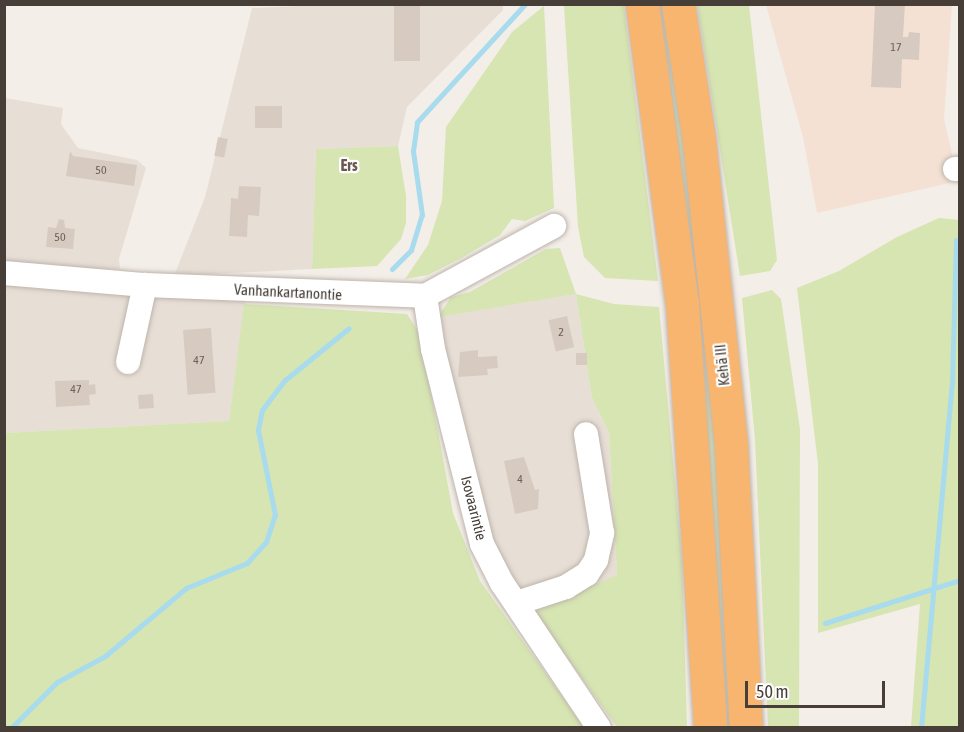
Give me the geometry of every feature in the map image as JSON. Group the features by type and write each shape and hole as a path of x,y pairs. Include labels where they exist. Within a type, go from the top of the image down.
{"highway":[{"path":"642,4 682,302 695,452 710,728"},
{"name":"Kehä III","path":"678,4 699,140 731,446 746,728"}],"street":[{"path":"425,296 554,226"},
{"name":"Vanhankartanontie","path":"4,273 145,285 425,296"},
{"path":"128,362 145,285"},
{"name":"Isovaarintie","path":"425,296 433,349 482,544 517,603 599,728"},
{"path":"517,603 566,586 587,574 596,560 602,533 586,434"}],"shaded area":[{"path":"341,4 503,5 503,10 407,107 398,146 316,149 312,269 174,276 205,197 252,8"},
{"path":"766,5 952,5 944,119 958,181 817,213 803,137"},
{"path":"5,98 63,108 61,124 78,148 137,160 146,168 119,259 120,269 5,267"},
{"path":"5,273 247,290 229,421 5,433"},
{"path":"576,294 592,398 609,433 617,576 534,612 492,548 429,318"}],"green space":[{"path":"564,5 624,5 658,281 605,278 584,257 578,227"},
{"path":"657,5 665,5 675,71 712,380 732,727 725,727 704,377"},
{"path":"697,5 749,5 777,260 770,271 740,276"},
{"path":"544,6 554,208 525,221 512,219 500,235 463,257 428,275 405,279 428,245 442,201 446,127 512,32"},
{"path":"398,146 406,196 406,223 401,239 377,266 312,269 316,149"},
{"path":"939,218 960,220 959,727 911,727 920,604 818,633 818,464 797,288 839,271 897,237"},
{"path":"560,248 576,294 438,317 451,297 470,292 546,249"},
{"path":"772,290 781,299 800,429 799,727 768,727 755,440 742,298"},
{"path":"576,294 614,304 659,307 682,559 687,727 617,727 534,612 617,575 609,433 592,398"},
{"path":"244,304 407,314 420,334 453,513 480,581 584,727 5,727 4,433 229,421"}],"building":[{"path":"394,4 420,4 420,61 394,61"},
{"path":"875,4 905,4 903,37 908,37 909,32 920,33 919,60 902,59 901,88 871,87"},
{"path":"255,106 282,106 282,128 255,128"},
{"path":"218,137 228,139 224,158 214,156"},
{"path":"70,151 73,156 137,165 134,186 66,176"},
{"path":"239,186 261,187 259,216 248,215 247,237 229,236 231,198 238,199"},
{"path":"59,219 64,220 65,228 75,229 73,249 46,247 48,227 56,228"},
{"path":"567,316 574,347 556,351 548,320"},
{"path":"211,328 216,393 188,395 183,330"},
{"path":"478,350 478,357 497,356 498,368 487,369 488,375 458,377 460,352"},
{"path":"576,353 587,353 587,365 576,365"},
{"path":"89,380 89,385 95,384 96,394 89,395 90,405 56,407 55,381"},
{"path":"153,394 154,408 139,409 138,395"},
{"path":"524,457 535,490 539,489 538,509 515,514 504,461"}],"waterway":[{"path":"392,269 411,250 422,215 413,151 417,122 525,4"},
{"path":"921,728 952,384 956,240"},
{"path":"11,728 57,682 105,656 186,588 247,563 266,542 275,515 258,430 262,410 285,380 349,328"},
{"path":"825,623 960,580"}],"district":[{"name":"Ers","path":"349,165"}]}
